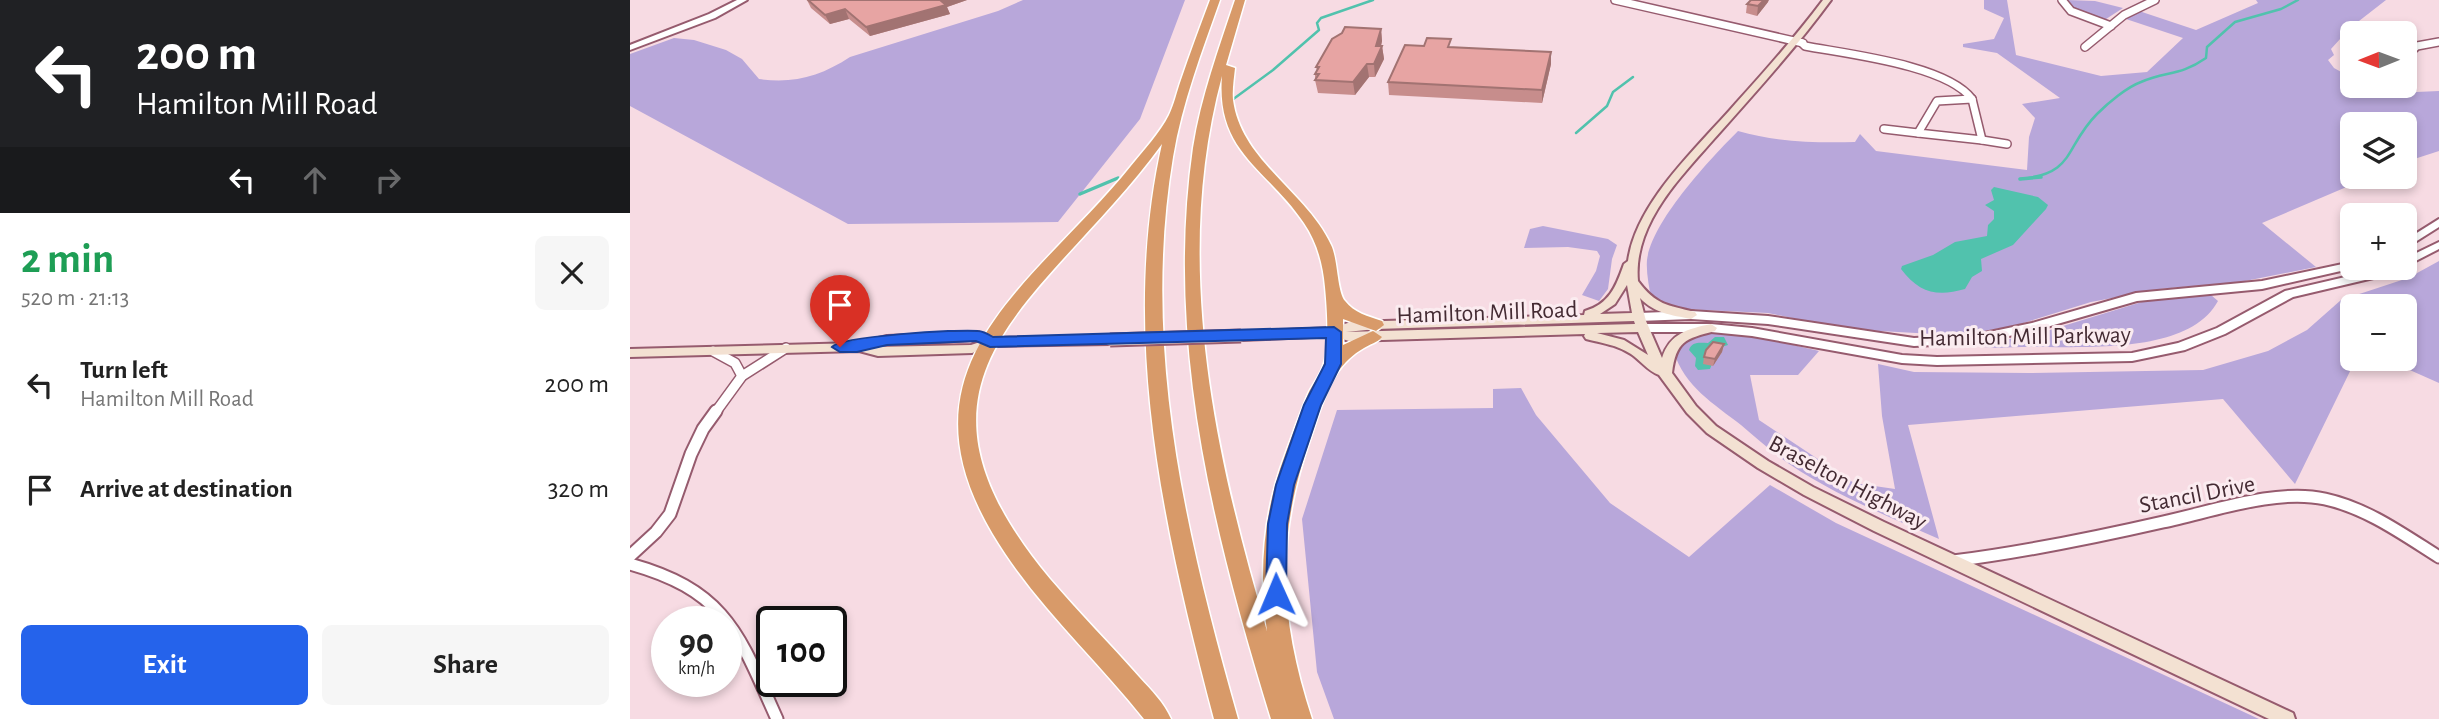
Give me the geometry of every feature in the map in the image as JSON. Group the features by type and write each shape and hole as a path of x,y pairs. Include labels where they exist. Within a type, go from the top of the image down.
{"highway":[{"path":"1215,0 1175,116 1163,174 1154,246 1153,353 1172,503 1193,598 1226,719"},
{"path":"1239,4 1226,83 1226,107 1233,127 1248,153 1305,216 1323,245 1336,291 1333,364"},
{"path":"1239,4 1209,102 1200,145 1191,250 1194,324 1200,385 1225,519 1242,587 1283,719"},
{"path":"1159,719 1012,547 977,478 971,451 969,419 970,389 976,368 1001,322 1034,280 1138,168 1175,116"},
{"path":"1300,719 1278,632 1275,559 1277,524 1296,449 1312,405 1333,364 1347,349 1375,331 1349,315 1335,301"}],"main road":[{"name":"Braselton Highway","path":"1827,0 1798,42 1673,181 1641,230 1634,251 1633,281 1641,323 1665,377 1709,427 1778,475 1952,561 2287,719"},
{"path":"1569,319 1600,312 1616,298 1634,251"},
{"path":"1633,281 1647,302 1660,309 1691,315"},
{"name":"Hamilton Mill Road","path":"630,353 857,346 878,352 972,349 990,342 1334,332 1349,337 1375,331 1569,319 1641,323"},
{"name":"Hamilton Mill Road","path":"1375,331 1555,331 1641,323"},
{"path":"1665,377 1673,341 1688,333 1711,328"},
{"path":"1555,331 1630,345 1665,377"}],"street":[{"path":"630,48 712,16 743,0"},
{"path":"1615,0 1798,42 1805,46 1936,74 1959,84 1974,99 1982,141"},
{"path":"2062,0 2064,5 2077,15 2111,26"},
{"path":"2085,47 2124,15 2154,0"},
{"path":"2417,46 2439,42"},
{"path":"1918,133 1937,100 1974,99"},
{"path":"1884,129 2007,144"},
{"path":"2417,237 2439,222"},
{"path":"2417,257 2439,245"},
{"name":"Hamilton Mill Parkway","path":"1641,323 1691,315 1768,320 1913,342 1975,340 2033,327 2136,297 2262,285 2340,268"},
{"name":"Hamilton Mill Parkway","path":"1641,323 1711,328 1902,359 1937,361 2132,358 2181,347 2221,331 2289,295 2353,280"},
{"path":"630,556 656,532 670,514 703,429 742,376 786,348"},
{"path":"713,351 735,363 742,376"},
{"name":"Stancil Drive","path":"1952,561 2014,555 2224,508 2277,500 2323,498 2392,527 2439,557"},
{"path":"630,564 656,570 704,596 734,628 777,719"}],"shaded area":[{"path":"1023,0 1185,0 1140,119 1058,222 848,224 630,106 630,54 674,38 694,40 726,50 742,59 759,79 796,79 818,74 850,57 998,11"},
{"path":"1984,0 2007,0 2016,55 2101,76 2147,72 2183,38 2126,19 2139,11 2196,30 2258,3 2256,0 2386,0 2359,21 2340,21 2340,39 2331,49 2334,55 2328,60 2340,71 2340,98 2417,98 2417,92 2439,91 2439,151 2417,158 2417,112 2340,112 2342,189 2262,223 2316,267 2240,282 2160,289 2091,302 2017,325 1980,332 1934,334 1844,329 1768,313 1681,309 1651,298 1647,260 1659,227 1684,191 1738,131 1781,140 1825,142 1855,142 1860,134 1876,151 2027,170 2029,137 2035,118 2022,104 2060,98 1997,53 1963,47 1963,44 1994,39 2004,18 1984,9"},
{"path":"2067,0 2095,1 2123,8 2103,21 2072,9"},
{"path":"1994,187 2038,197 2048,205 2013,245 1981,259 1982,271 1972,277 1965,289 1937,293 1922,288 1908,277 1901,269 1902,266 1933,255 1955,242 1987,236 1988,225 1994,219 1994,211 1985,205 1994,200 1991,190"},
{"path":"1543,226 1608,239 1617,245 1608,289 1599,301 1582,295 1596,271 1600,256 1597,251 1568,247 1524,248 1530,229"},
{"path":"2439,261 2439,383 2412,371 2417,371 2417,294 2359,294 2402,280 2417,280 2417,273"},
{"path":"2211,295 2218,301 2201,320 2178,333 2149,341 2084,347 1998,348 1983,347 1982,344 2040,333 2145,301"},
{"path":"2340,301 2340,371 2350,371 2295,484 2223,399 1908,425 1939,539 1835,491 1796,469 1692,385 1674,352 1689,336 1702,333 1735,334 1819,351 1798,375 1750,375 1759,420 1854,483 1895,489 1882,416 1878,364 1914,372 2203,370 2268,351 2307,330"},
{"path":"1715,337 1724,337 1728,345 1718,348 1710,369 1698,370 1690,347 1697,343 1708,343"},
{"path":"1521,388 1536,415 1610,503 1689,557 1770,485 1836,523 2259,719 1334,719 1317,672 1302,519 1337,410 1493,408 1493,389"}],"building":[{"path":"808,0 940,0 946,5 866,27 845,9 825,15"},
{"path":"1751,0 1764,0 1758,6 1747,4"},
{"path":"1345,27 1381,29 1376,46 1382,46 1374,64 1367,64 1353,82 1315,80 1319,74 1315,74 1319,67 1316,67 1332,39 1342,33"},
{"path":"1427,38 1451,39 1448,47 1551,52 1542,90 1388,82 1405,45 1424,46"},
{"path":"1713,342 1724,344 1715,359 1704,357 1706,350"}],"waterway":[{"path":"1232,100 1273,70 1319,30 1317,23 1321,18 1373,0"},
{"path":"2041,177 2020,179 2038,176 2060,165 2087,126 2112,100 2136,84 2197,64 2206,58 2207,47 2235,22 2281,9 2298,0"},
{"path":"1576,133 1607,106 1613,92 1633,77"},
{"path":"1080,194 1118,178"}],"route":[{"path":"840,347 887,340 978,336 990,342 1334,332 1333,364 1312,405 1285,485 1277,524 1276,594"}]}
